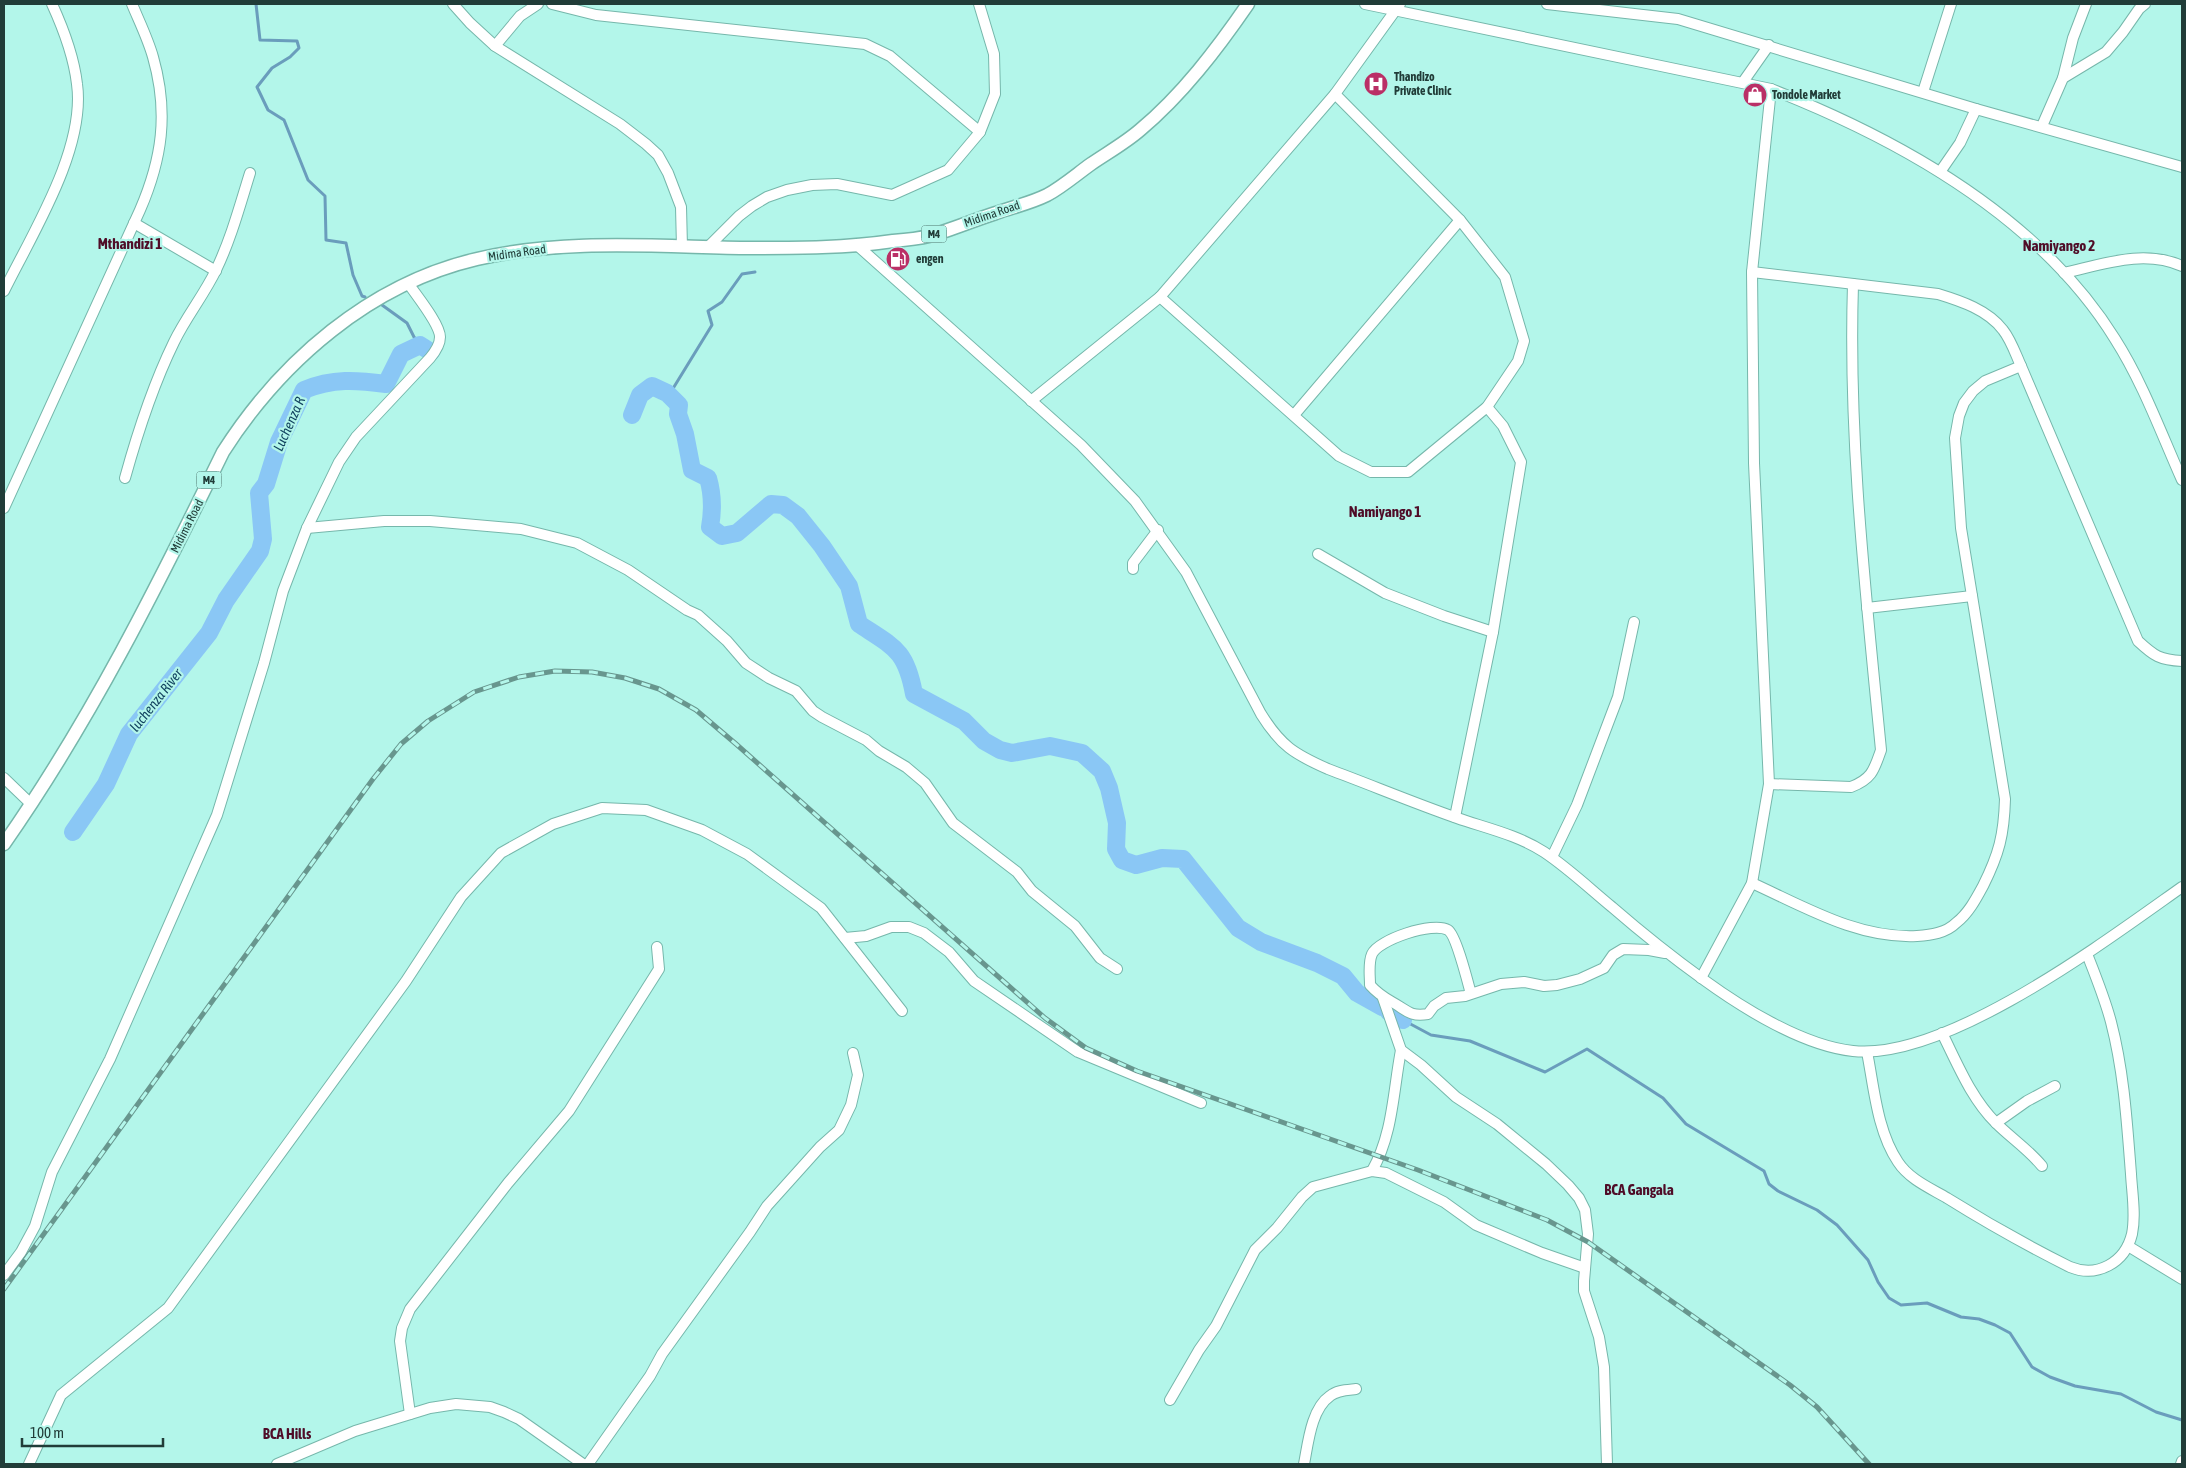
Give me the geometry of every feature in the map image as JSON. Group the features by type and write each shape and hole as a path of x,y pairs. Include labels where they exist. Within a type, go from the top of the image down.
{"main road":[{"name":"Midima Road","path":"4,844 32,804 103,688 223,452 242,422 267,391 328,332 379,298 408,283 460,264 506,254 576,247 858,246 928,237 1047,195 1139,131 1170,102 1225,36 1248,4"}],"street":[{"path":"4,291 60,176 72,141 77,118 78,85 72,61 52,4"},
{"path":"4,508 134,223 152,182 159,158 162,137 159,86 153,57 132,4"},
{"path":"453,4 495,46 620,124 658,156 668,173 680,207 682,247"},
{"path":"495,46 520,16 532,6 538,4"},
{"path":"552,4 596,15 865,44 890,56 980,132"},
{"path":"708,247 738,216 767,197 812,184 838,184 892,195 948,170 980,132 995,94 994,54 979,4"},
{"path":"1364,4 1398,7 1771,89 1844,120 1940,172 1975,196 2019,231 2064,273 2103,321 2126,358 2182,480"},
{"path":"1547,4 1589,6 1678,19 1976,109 2042,126 2182,167"},
{"path":"1923,92 1951,4"},
{"path":"2042,126 2063,78 2073,38 2086,4"},
{"path":"2063,78 2106,52 2123,32 2136,12 2145,4"},
{"path":"1031,401 1160,297 1335,94 1398,7"},
{"path":"1743,82 1769,45"},
{"path":"1701,978 1752,883 1769,784 1754,463 1752,272 1771,89"},
{"path":"1160,297 1339,456 1371,472 1408,472 1487,407 1518,361 1524,341 1505,277 1460,220 1335,94"},
{"path":"1940,172 1960,143 1976,109"},
{"path":"125,478 148,404 170,351 216,271 226,247 250,173"},
{"path":"1294,415 1460,220"},
{"path":"134,223 216,271"},
{"path":"858,246 1109,472 1135,501 1158,530 1186,572 1261,714 1273,734 1282,744 1310,761 1328,769 1524,841 1552,857 1669,954 1701,978 1749,1010 1780,1027 1839,1049 1867,1052 1909,1044 1942,1033 1990,1012 2087,954 2182,887"},
{"path":"2064,273 2146,257 2164,259 2182,266"},
{"path":"1752,272 1938,294 1961,301 1986,314 2003,330 2021,366 2138,641 2153,656 2167,660 2182,661"},
{"path":"4,1275 21,1252 35,1226 52,1172 110,1059 217,814 264,663 283,591 307,528 338,462 356,438 438,347 440,336 437,326 408,283"},
{"path":"1769,784 1851,787 1864,782 1873,773 1881,750 1854,458 1851,342 1853,284"},
{"path":"1752,883 1837,922 1880,935 1930,935 1944,931 1956,924 1976,901 1997,857 2005,823 2005,799 1962,528 1955,438 1958,416 1964,403 1973,391 1985,381 2021,366"},
{"path":"1455,817 1493,632 1521,462 1503,426 1487,407"},
{"path":"307,528 384,521 430,521 521,529 577,543 628,570 687,610 698,615 721,635 746,663 769,678 796,691 822,717 866,740 879,751 906,767 924,783 953,823 1017,872 1032,891 1075,926 1100,958 1117,969"},
{"path":"1133,569 1133,563 1158,530"},
{"path":"1318,554 1386,594 1493,632"},
{"path":"1867,608 1972,596"},
{"path":"1552,857 1577,805 1618,697 1634,622"},
{"path":"4,778 32,804"},
{"path":"30,1464 60,1395 168,1308 406,981 462,897 501,853 553,824 602,808 646,810 702,830 747,854 821,908 902,1011"},
{"path":"845,938 866,936 892,927 909,927 924,933 949,952 974,981 1078,1052 1201,1103"},
{"path":"1471,994 1454,937 1449,930 1429,927 1405,934 1382,945 1372,953 1370,985 1383,998 1393,1002 1406,1012 1417,1016 1428,1014 1434,1006 1446,998 1471,994 1513,982 1557,985 1580,979 1604,968 1613,955 1623,949 1649,950 1669,954"},
{"path":"410,1414 400,1342 402,1328 410,1309 508,1183 569,1112 660,969 657,947"},
{"path":"1867,1052 1882,1123 1890,1146 1898,1162 1916,1179 2022,1243 2081,1271 2090,1272 2109,1266 2119,1258 2128,1246 2133,1224 2126,1101 2111,1023 2087,954"},
{"path":"1372,1171 1387,1137 1400,1050 1383,998"},
{"path":"1942,1033 1973,1096 1996,1123 2033,1155 2042,1166"},
{"path":"1400,1050 1456,1097 1504,1130 1546,1164 1579,1198 1588,1224 1584,1291 1599,1337 1604,1367 1607,1464"},
{"path":"588,1464 650,1376 665,1350 750,1232 766,1206 820,1147 839,1130 851,1105 858,1075 853,1053"},
{"path":"1996,1123 2027,1101 2055,1086"},
{"path":"1170,1400 1199,1350 1216,1326 1255,1250 1313,1187 1372,1171 1386,1173 1444,1202 1476,1225 1542,1253 1585,1268"},
{"path":"2128,1246 2182,1279"},
{"path":"1304,1464 1315,1419 1322,1402 1330,1395 1344,1390 1356,1389"},
{"path":"277,1464 355,1432 430,1408 456,1404 490,1407 520,1419 583,1464"}],"waterway":[{"path":"256,4 260,40 297,41 299,48 290,57 272,68 257,87 268,110 284,120 308,180 325,196 326,240 346,243 353,275 362,296 365,297"},
{"path":"669,395 712,325 708,311 722,302 742,274 755,272"},
{"path":"382,305 407,323 420,345"},
{"name":"Luchenza R","path":"73,832 106,784 129,734 209,633 226,600 260,551 263,539 259,493 266,484 279,442 304,390 325,383 345,381 386,384 401,354 420,345 431,352"},
{"path":"632,415 640,395 652,386 667,393 679,405 678,414 685,434 692,470 708,478 710,484 712,502 710,527 722,536 737,533 771,504 783,505 798,516 822,546 849,586 859,624 897,651 907,668 914,694 964,721 984,741 1000,750 1012,753 1050,746 1082,753 1102,771 1109,788 1117,823 1116,849 1122,860 1136,865 1162,858 1183,859 1238,928 1261,942 1317,963 1343,976 1357,993 1382,1007"},
{"path":"1389,1012 1403,1020"},
{"path":"1403,1020 1431,1035 1470,1041 1545,1072 1587,1049 1663,1098 1686,1124 1764,1171 1769,1184 1778,1191 1817,1210 1837,1225 1868,1260 1878,1282 1889,1298 1901,1305 1927,1303 1961,1317 1979,1319 1995,1325 2010,1333 2032,1367 2050,1377 2075,1386 2121,1394 2156,1412 2182,1420"}],"railway":[{"path":"4,1289 373,779 401,744 428,721 474,692 519,677 555,671 592,672 625,678 659,689 696,710 1045,1018 1086,1048 1137,1071 1418,1170 1547,1220 1588,1242 1790,1385 1817,1407 1869,1464"}],"place":[{"name":"Thandizo Private Clinic","path":"1376,84"},
{"name":"Tondole Market","path":"1755,95"},
{"name":"engen","path":"898,259"}],"district":[{"name":"Mthandizi 1","path":"130,243"},
{"name":"Namiyango 2","path":"2059,245"},
{"name":"Namiyango 1","path":"1385,511"},
{"name":"BCA Gangala","path":"1639,1189"},
{"name":"BCA Hills","path":"287,1433"}],"water label":[{"name":"luchenza River","path":"156,700"}]}
